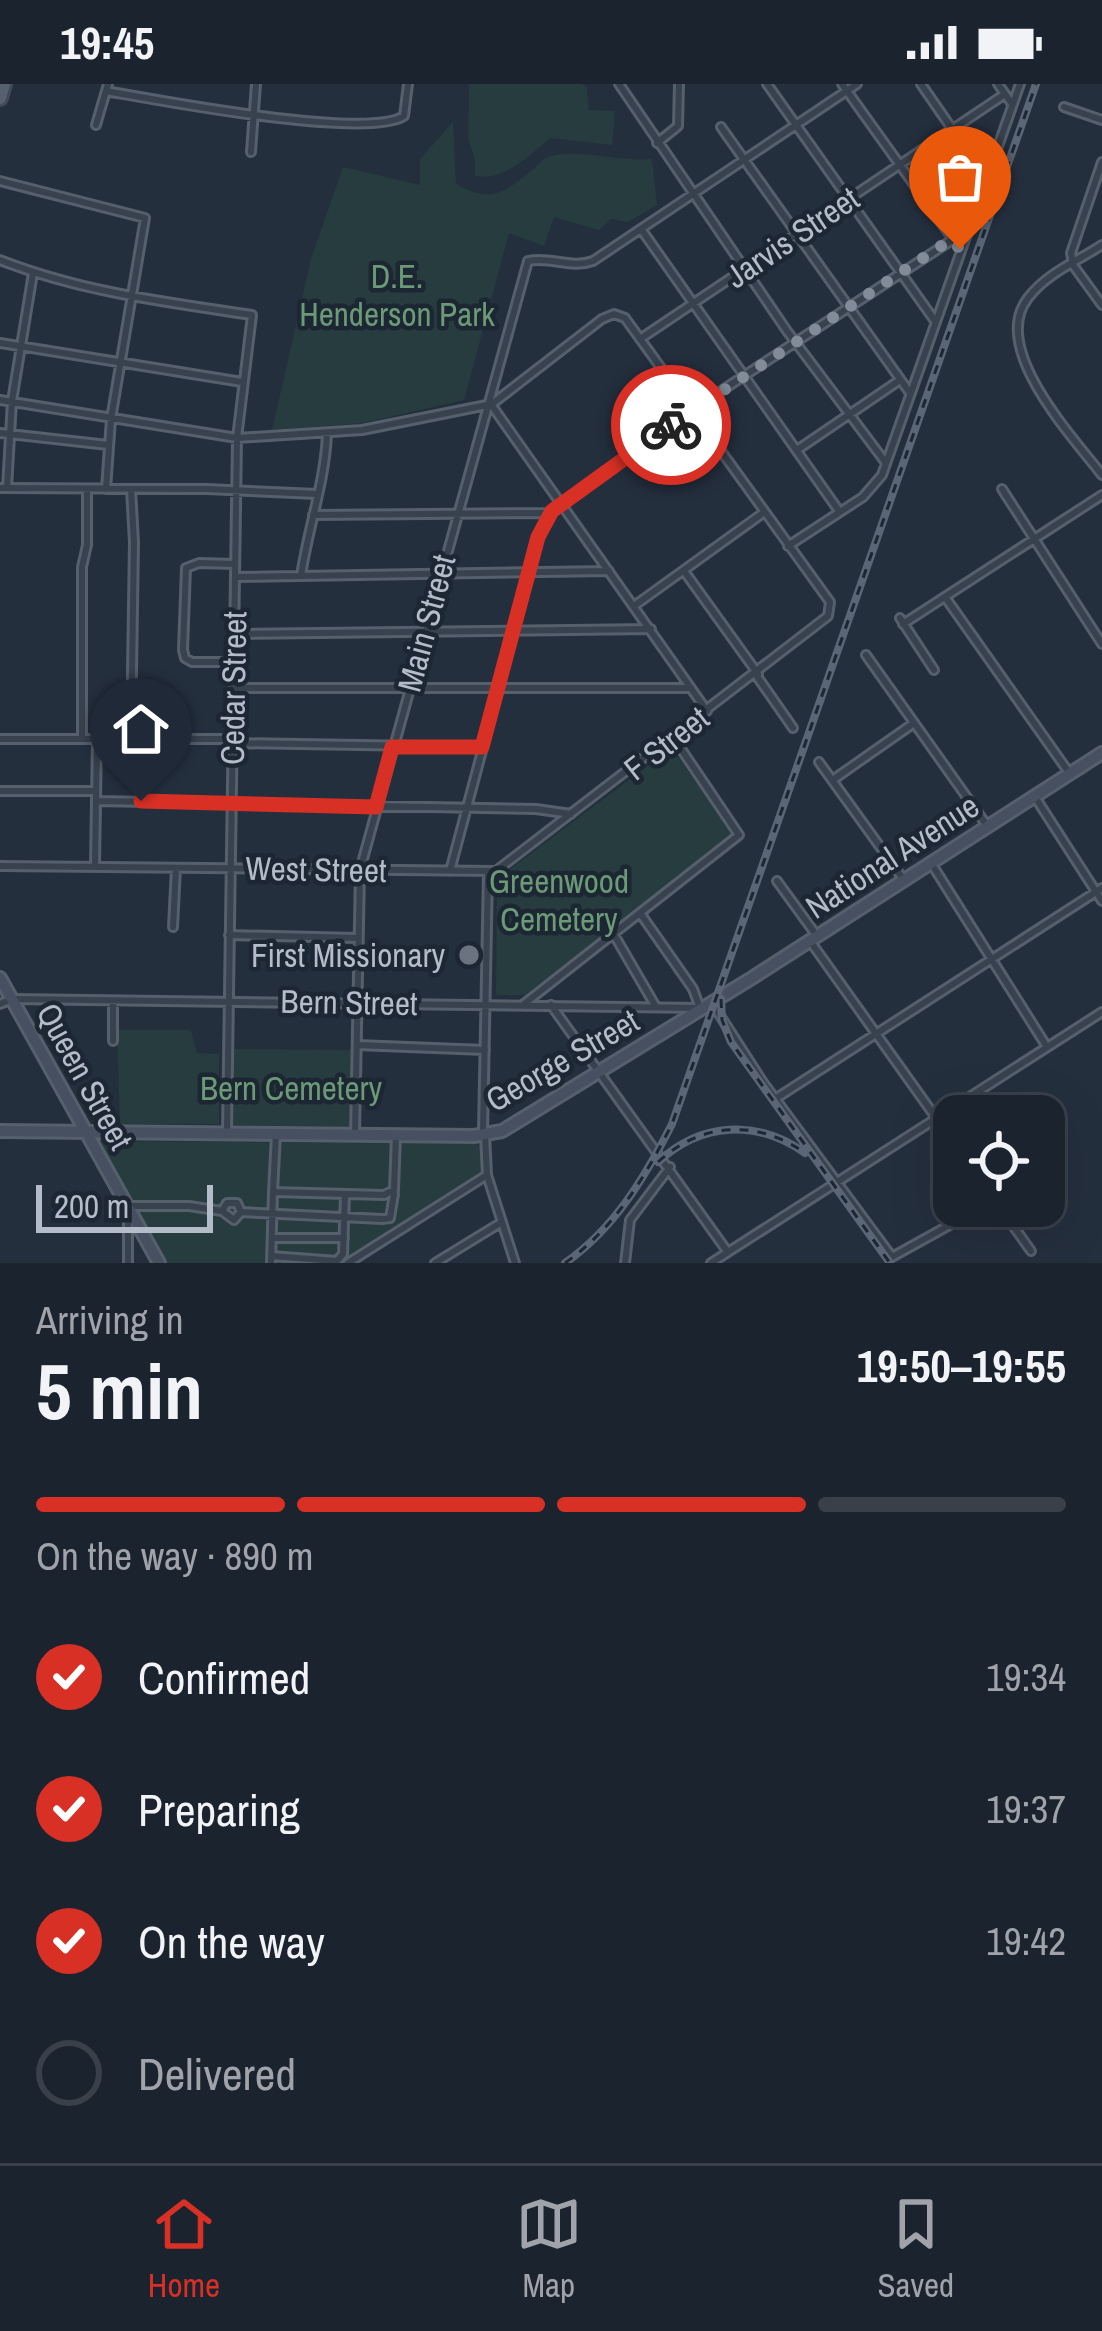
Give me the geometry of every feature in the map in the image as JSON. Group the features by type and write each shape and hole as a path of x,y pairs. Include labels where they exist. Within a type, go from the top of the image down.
{"main road":[{"path":"0,98 4,84"}],"street":[{"path":"251,152 256,84"},
{"path":"96,125 107,87 254,115 366,124 400,119 408,84"},
{"path":"619,84 796,343 886,463"},
{"path":"657,143 678,126 679,84"},
{"path":"767,84 935,322"},
{"path":"840,513 641,230 795,127 844,87 857,84"},
{"path":"921,84 986,178"},
{"path":"998,84 1012,104"},
{"path":"0,400 237,439 392,425 489,403 602,319 618,314 788,546 872,490 886,463 1020,84"},
{"path":"844,87 960,249"},
{"name":"Jarvis Street","path":"640,339 1005,94"},
{"path":"1064,106 1102,120"},
{"path":"721,127 910,393"},
{"path":"1102,161 1071,254 1073,265 1102,305"},
{"path":"0,181 146,218 111,419 106,489"},
{"name":"Main Street","path":"356,1135 360,870 528,261 584,264 641,230"},
{"path":"450,871 541,530 551,513 692,412 952,240"},
{"path":"1102,244 1073,265 1058,269 1023,303 1017,333 1018,350 1034,382 1102,475"},
{"path":"0,260 131,297"},
{"path":"33,273 4,433 3,488 317,494"},
{"name":"Cedar Street","path":"131,297 252,315 237,439 227,1133"},
{"path":"0,343 242,382"},
{"path":"797,450 900,380"},
{"path":"489,403 707,711"},
{"path":"4,433 108,445"},
{"path":"302,576 326,462 327,434"},
{"path":"130,488 134,542 131,737"},
{"path":"82,737 87,489"},
{"path":"1002,489 1102,644"},
{"path":"934,670 902,621 1102,495"},
{"path":"313,515 551,513"},
{"path":"634,606 764,513"},
{"name":"F Street","path":"488,872 502,869 824,622 830,602 788,546"},
{"path":"233,662 192,662 185,658 184,650 186,568 194,563 235,564"},
{"path":"235,578 609,571"},
{"path":"684,571 793,728"},
{"path":"945,597 1070,773"},
{"path":"234,634 651,629"},
{"path":"866,655 988,827"},
{"path":"233,688 692,688"},
{"path":"832,780 914,723"},
{"path":"95,866 97,737"},
{"path":"0,739 131,737 482,747"},
{"path":"523,1005 739,835 673,737"},
{"name":"National Avenue","path":"706,1005 1102,753"},
{"path":"819,761 904,880"},
{"path":"0,790 96,791"},
{"path":"1035,796 1102,901"},
{"path":"96,801 232,801 574,814"},
{"path":"931,863 1047,1047"},
{"name":"West Street","path":"0,866 488,872"},
{"path":"173,927 176,868"},
{"path":"488,872 484,1135 487,1175 515,1263"},
{"path":"777,881 933,1114"},
{"path":"775,1099 1099,890"},
{"path":"640,913 892,1257 946,1227"},
{"path":"614,933 656,1007"},
{"path":"229,935 358,938"},
{"path":"0,989 1,979"},
{"name":"Queen Street","path":"1,979 6,1001 159,1263"},
{"name":"Bern Street","path":"6,1001 706,1005"},
{"path":"112,1041 113,1001"},
{"path":"551,1005 728,1252"},
{"name":"George Street","path":"0,1131 484,1135 511,1126 706,1005"},
{"path":"972,1095 1102,1012"},
{"path":"356,1045 485,1050"},
{"path":"711,1263 933,1120"},
{"path":"276,1134 271,1259 337,1261 343,1253 345,1194"},
{"path":"241,1212 390,1218 396,1135"},
{"path":"625,1263 630,1220 670,1167"},
{"path":"348,1263 487,1175"},
{"path":"273,1192 384,1196 394,1190"},
{"path":"221,1211 227,1203 237,1203 241,1212"},
{"path":"128,1263 132,1211 188,1206 221,1211 234,1220 241,1212"},
{"path":"434,1263 502,1222"},
{"path":"1014,1227 1031,1251"},
{"path":"272,1238 344,1238"}],"green space":[{"path":"469,84 582,84 587,87 589,110 615,111 612,145 550,138 506,171 475,176 468,139"},
{"name":"D.E. Henderson Park","path":"453,122 456,184 468,190 487,194 504,190 555,155 652,159 657,205 628,222 611,219 599,230 554,217 544,246 509,233 464,400 363,423 272,430 311,259 343,167 420,185 420,159"},
{"name":"Greenwood Cemetery","path":"671,748 735,835 525,995 496,995 497,879"},
{"path":"117,1030 191,1030 197,1053 219,1054 219,1124 120,1124"},
{"name":"Bern Cemetery","path":"233,1049 351,1050 349,1127 232,1125"},
{"path":"99,1141 476,1144 481,1146 481,1173 338,1263 165,1263"}],"railway":[{"path":"565,1263 599,1234 627,1200 672,1124 1036,84"},
{"path":"721,999 722,1020 731,1042 890,1263"},
{"path":"658,1162 692,1139 730,1130 768,1134 805,1153"}],"way so far":[{"path":"671,425 944,244 952,240 960,249"}],"place":[{"name":"First Missionary","path":"469,955"}],"route":[{"path":"141,801 376,807 392,747 482,747 538,537 552,511 671,425"}]}
